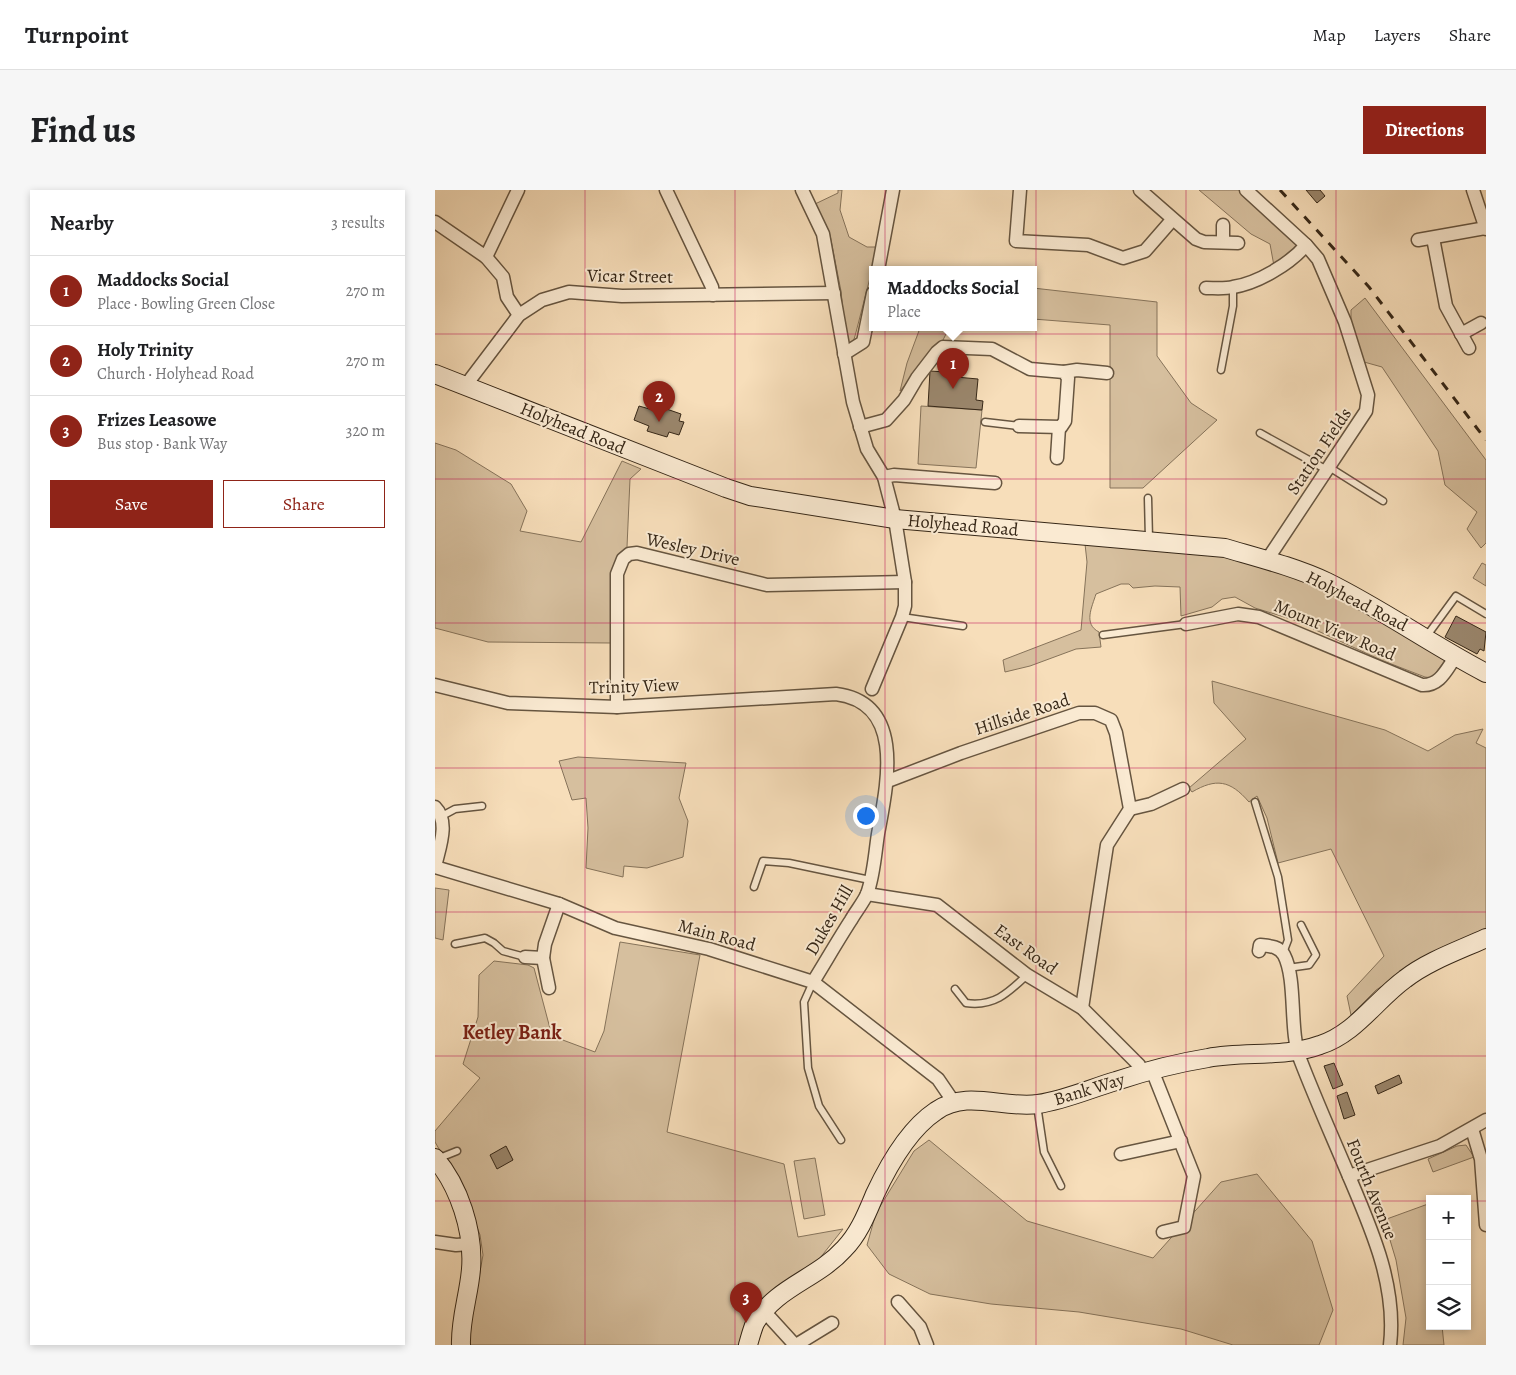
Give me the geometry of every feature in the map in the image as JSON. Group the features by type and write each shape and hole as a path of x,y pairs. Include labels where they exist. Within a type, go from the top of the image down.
{"street":[{"path":"486,257 518,190"},
{"path":"666,190 713,287 713,295"},
{"path":"802,190 823,234 844,354 860,427 867,449 884,477 895,519 905,582 905,606 902,617 872,689"},
{"path":"879,266 893,190"},
{"path":"1020,190 1016,242 1088,245 1123,258 1145,251 1172,220"},
{"path":"1140,190 1172,220 1196,239 1239,243"},
{"name":"Station Fields","path":"1246,190 1306,245 1318,259 1326,273 1345,322 1368,396 1366,411 1267,560"},
{"path":"1418,240 1486,228 1473,190"},
{"path":"435,222 486,257 503,277 507,298 519,315"},
{"path":"1223,226 1223,242"},
{"path":"1433,238 1446,306 1469,348"},
{"path":"1206,288 1233,288 1278,269 1297,256 1306,245"},
{"name":"Vicar Street","path":"467,385 519,315 542,300 569,292 622,296 834,293"},
{"path":"844,354 863,342 869,313"},
{"path":"1461,334 1481,323"},
{"path":"860,427 886,420 904,400 917,378 943,347 992,349 1030,369 1064,372 1077,370 1107,372"},
{"path":"1057,458 1059,427 1065,421 1068,378 1064,372"},
{"name":"Holyhead Road","path":"435,374 750,496 895,519 1225,548 1267,560 1325,582 1482,669"},
{"path":"1019,426 1059,427"},
{"path":"884,477 894,475 995,483"},
{"name":"Wesley Drive","path":"617,707 617,574 623,559 629,554 637,553 767,585 905,582"},
{"path":"1230,602 1232,615"},
{"name":"Mount View Road","path":"1187,624 1232,615 1259,617 1422,685 1431,685 1439,680 1456,656"},
{"name":"Trinity View","path":"435,685 508,703 617,707 835,694"},
{"name":"Dukes Hill","path":"813,982 867,894 888,781 887,744 877,719 861,702 849,696 835,694"},
{"name":"Hillside Road","path":"888,781 1049,722 1079,713 1095,712 1105,716 1113,723 1130,809"},
{"path":"1081,1008 1107,845 1130,809 1151,804 1183,789"},
{"path":"435,867 442,832 438,811"},
{"name":"Main Road","path":"435,867 559,904 615,928 718,951 813,982 938,1079 953,1101"},
{"name":"East Road","path":"867,894 937,905 1027,975 1081,1008 1147,1071 1181,1141 1194,1176 1183,1227 1163,1232"},
{"path":"549,988 543,958 545,944 559,904"},
{"name":"Bank Way","path":"748,1345 754,1325 780,1293 826,1267 846,1248 862,1223 887,1170 900,1150 922,1122 936,1110 953,1101 973,1099 1014,1106 1037,1104 1068,1098 1147,1071 1210,1057 1297,1052 1335,1040 1347,1032 1405,978 1486,938"},
{"path":"1259,951 1260,945 1273,946 1283,953"},
{"name":"Fourth Avenue","path":"1283,953 1288,968 1297,1052 1377,1246 1388,1296 1391,1332 1390,1345"},
{"path":"525,957 543,958"},
{"path":"1349,1176 1440,1146 1486,1120"},
{"path":"1472,1129 1481,1159 1486,1225"},
{"path":"1121,1154 1181,1141"},
{"path":"436,1158 446,1172 465,1217 470,1244 471,1268 461,1324 461,1345"},
{"path":"435,1242 456,1245 470,1244"},
{"path":"898,1302 920,1327 927,1345"},
{"path":"764,1311 795,1345 833,1323"}],"lane":[{"path":"1221,370 1233,306 1233,288"},
{"path":"985,422 1019,426"},
{"path":"1259,433 1328,468 1383,501"},
{"path":"1148,498 1149,542"},
{"path":"1426,637 1456,596 1486,614"},
{"path":"902,617 963,626"},
{"path":"1103,635 1187,624"},
{"path":"1255,802 1279,877 1288,940 1283,953"},
{"path":"438,811 482,806"},
{"path":"754,887 763,860 789,863 870,880"},
{"path":"1288,968 1309,965 1316,955 1301,925"},
{"path":"455,944 485,938 495,942 503,952 525,957"},
{"path":"955,989 967,1003 977,1004 999,1000 1027,975"},
{"path":"813,982 804,1002 808,1068 819,1106 841,1140"},
{"path":"1037,1104 1044,1152 1061,1186"},
{"path":"436,1158 457,1151"}],"shaded area":[{"path":"838,190 842,190 840,210 849,237 867,247 878,247 873,266 869,266 869,282 855,336 853,342 848,344 846,342 841,291 830,235 815,204 838,193"},
{"path":"1199,190 1240,190 1300,244 1274,266 1270,244 1251,234"},
{"path":"1037,288 1157,302 1157,356 1191,403 1217,420 1143,488 1110,488 1110,325 1037,319"},
{"path":"1365,298 1486,460 1486,543 1481,548 1467,529 1477,512 1445,485 1438,451 1382,367 1364,362 1351,328 1351,310"},
{"path":"919,331 948,331 942,342 900,391 907,363"},
{"path":"921,406 982,410 976,468 918,464"},
{"path":"435,443 456,450 511,484 527,511 520,531 581,542 622,461 641,469 630,479 627,547 612,571 611,643 488,642 435,628"},
{"path":"1085,544 1244,558 1292,575 1352,603 1445,660 1432,678 1425,677 1381,660 1294,620 1255,608 1235,597 1222,599 1212,607 1181,616 1180,587 1155,586 1133,588 1129,584 1121,584 1096,594 1090,620 1094,629 1099,632 1101,647 1076,649 1030,666 1005,672 1003,660 1081,630 1087,562"},
{"path":"1482,563 1486,565 1486,586 1473,578"},
{"path":"1212,681 1385,730 1428,751 1455,735 1483,729 1476,743 1486,748 1486,929 1437,951 1376,990 1351,1015 1347,996 1384,956 1331,849 1278,863 1267,818 1257,796 1249,802 1229,785 1216,783 1192,792 1189,788 1246,739 1214,703"},
{"path":"578,757 686,763 679,798 688,821 683,857 647,868 624,866 623,877 586,868 588,828 586,798 572,800 559,761"},
{"path":"435,888 449,890 443,940 435,938"},
{"path":"620,942 700,955 667,1132 784,1164 798,1237 843,1229 820,1258 757,1305 743,1345 467,1345 483,1255 480,1235 464,1192 435,1142 435,1131 480,1078 463,1064 478,1017 479,975 494,961 528,965 534,968 552,1036 595,1052 604,1031"},
{"path":"929,1140 1027,1221 1153,1258 1221,1182 1257,1174 1312,1241 1333,1310 1319,1345 1233,1345 1181,1329 1079,1312 991,1304 930,1294 889,1274 867,1245 876,1213 914,1151"},
{"path":"1466,1145 1474,1157 1433,1172 1428,1159 1457,1146"},
{"path":"815,1158 825,1215 804,1219 794,1161"},
{"path":"1426,1205 1426,1330 1442,1330 1444,1345 1403,1345 1406,1318 1396,1260 1384,1220"}],"building":[{"path":"1306,190 1320,190 1325,196 1317,203"},
{"path":"930,371 945,372 945,376 978,379 976,400 983,401 982,410 928,406"},
{"path":"655,405 681,414 679,421 684,422 679,435 669,432 667,437 647,431 649,426 634,420 639,406 653,410"},
{"path":"1456,616 1486,632 1484,651 1480,649 1477,654 1445,637"},
{"path":"1334,1063 1343,1085 1333,1089 1324,1066"},
{"path":"1399,1075 1402,1083 1378,1094 1375,1086"},
{"path":"1347,1092 1355,1115 1344,1119 1337,1096"},
{"path":"506,1146 513,1160 497,1169 490,1155"}],"railway":[{"path":"1280,190 1369,287 1486,440"}],"place":[{"name":"Maddocks Social","path":"953,389"},
{"name":"Holy Trinity","path":"659,422"},
{"name":"Frizes Leasowe","path":"746,1323"}],"district":[{"name":"Ketley Bank","path":"512,1032"}]}
